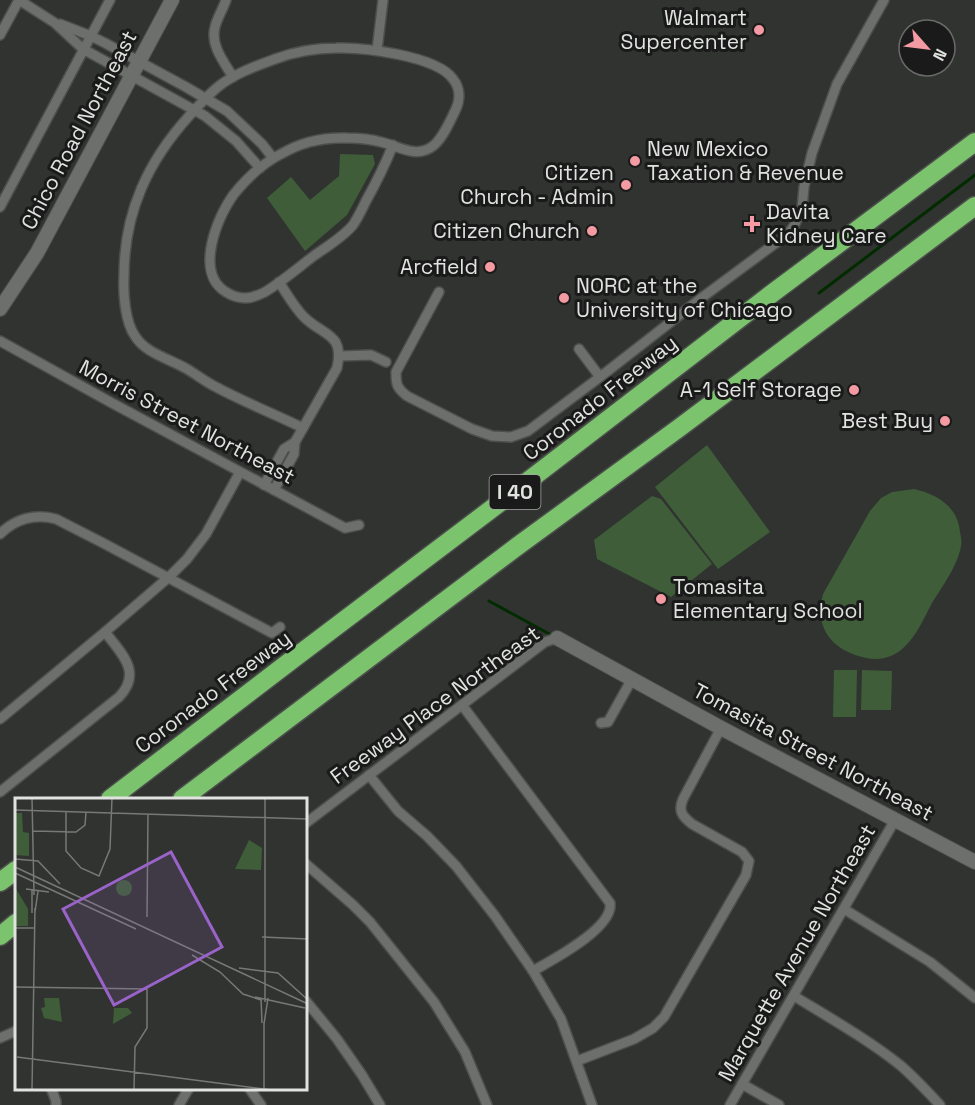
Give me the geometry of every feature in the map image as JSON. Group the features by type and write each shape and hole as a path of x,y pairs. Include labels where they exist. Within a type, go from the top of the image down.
{"highway":[{"name":"Coronado Freeway","path":"111,798 975,140"},
{"name":"I 40","path":"183,798 519,544 680,428 975,206"},
{"path":"945,229 975,214"},
{"path":"0,876 15,866"},
{"path":"0,882 15,871"}],"street":[{"path":"0,35 19,0 55,22 91,36 140,61 227,111 262,144 273,158"},
{"path":"0,207 110,0"},
{"name":"Chico Road Northeast","path":"0,309 37,253 172,0"},
{"path":"226,0 213,37 233,77"},
{"path":"377,50 383,0"},
{"path":"439,292 396,372 396,384 399,390 406,396 472,429 492,436 511,437 528,431 788,234 802,208 807,174 837,84 884,0"},
{"path":"55,22 83,49 215,123 236,141 260,168"},
{"path":"303,428 218,388 146,348 136,339 127,313 123,282 130,222 140,189 168,141 206,98 220,85 258,65 310,50 356,48 377,50 414,59 450,75 459,94 457,108 441,137 428,149 408,152 393,145 362,139 329,138 299,145 273,158 235,193 219,220 215,232 210,272 222,290 236,297 253,297 279,282 351,227 381,174 393,145"},
{"path":"274,490 294,454 295,442 337,368 340,356 333,339 304,317 279,282"},
{"name":"Morris Street Northeast","path":"0,341 345,528 359,525"},
{"path":"579,348 600,377"},
{"path":"340,356 371,355 386,362"},
{"path":"264,485 284,449 295,442"},
{"path":"1,716 105,632 187,559 202,540 240,472"},
{"path":"0,534 7,527 22,519 48,517 169,577 272,633 280,627"},
{"path":"0,792 126,689 130,679 129,668 124,657 105,632"},
{"name":"Tomasita Street Northeast","path":"557,638 721,728 975,862"},
{"name":"Freeway Place Northeast","path":"308,822 546,642 557,638"},
{"path":"601,723 608,722 632,679"},
{"path":"462,705 602,891 611,907 600,925 587,938 534,971"},
{"path":"577,1060 634,1039 653,1028 664,1017 746,875 749,861 742,852 692,824 681,813 682,799 721,728"},
{"path":"369,776 398,811 427,836 456,866 534,971 561,1019 592,1105"},
{"name":"Marquette Avenue Northeast","path":"730,1105 895,820"},
{"path":"308,866 370,922 434,1002 465,1052 487,1105"},
{"path":"844,909 930,962 975,998"},
{"path":"794,996 902,1067 940,1105"},
{"path":"308,1004 349,1057 380,1105"},
{"path":"0,1038 15,1031"},
{"path":"742,1084 779,1105"},
{"path":"55,1090 56,1105"},
{"path":"180,1105 188,1090"},
{"path":"250,1090 261,1105"}],"green space":[{"path":"340,154 373,155 375,164 347,215 305,251 267,198 291,177 310,200 339,176"},
{"path":"707,445 770,532 718,569 655,487"},
{"path":"914,489 938,498 955,515 961,541 957,561 920,626 905,647 882,659 855,655 837,645 826,632 821,614 823,594 870,511 881,498 892,492"},
{"path":"652,496 661,499 712,564 671,597 597,559 594,540"},
{"path":"834,670 857,670 856,717 833,717"},
{"path":"862,670 892,671 891,710 861,710"}],"waterway":[{"path":"819,293 975,175"},
{"path":"489,601 553,636"}],"place":[{"name":"Walmart Supercenter","path":"759,30"},
{"name":"New Mexico Taxation & Revenue","path":"635,161"},
{"name":"Citizen Church - Admin","path":"626,185"},
{"name":"Davita Kidney Care","path":"752,224"},
{"name":"Citizen Church","path":"592,231"},
{"name":"Arcfield","path":"490,267"},
{"name":"NORC at the University of Chicago","path":"564,298"},
{"name":"A-1 Self Storage","path":"854,390"},
{"name":"Best Buy","path":"945,421"},
{"name":"Tomasita Elementary School","path":"661,599"}]}
